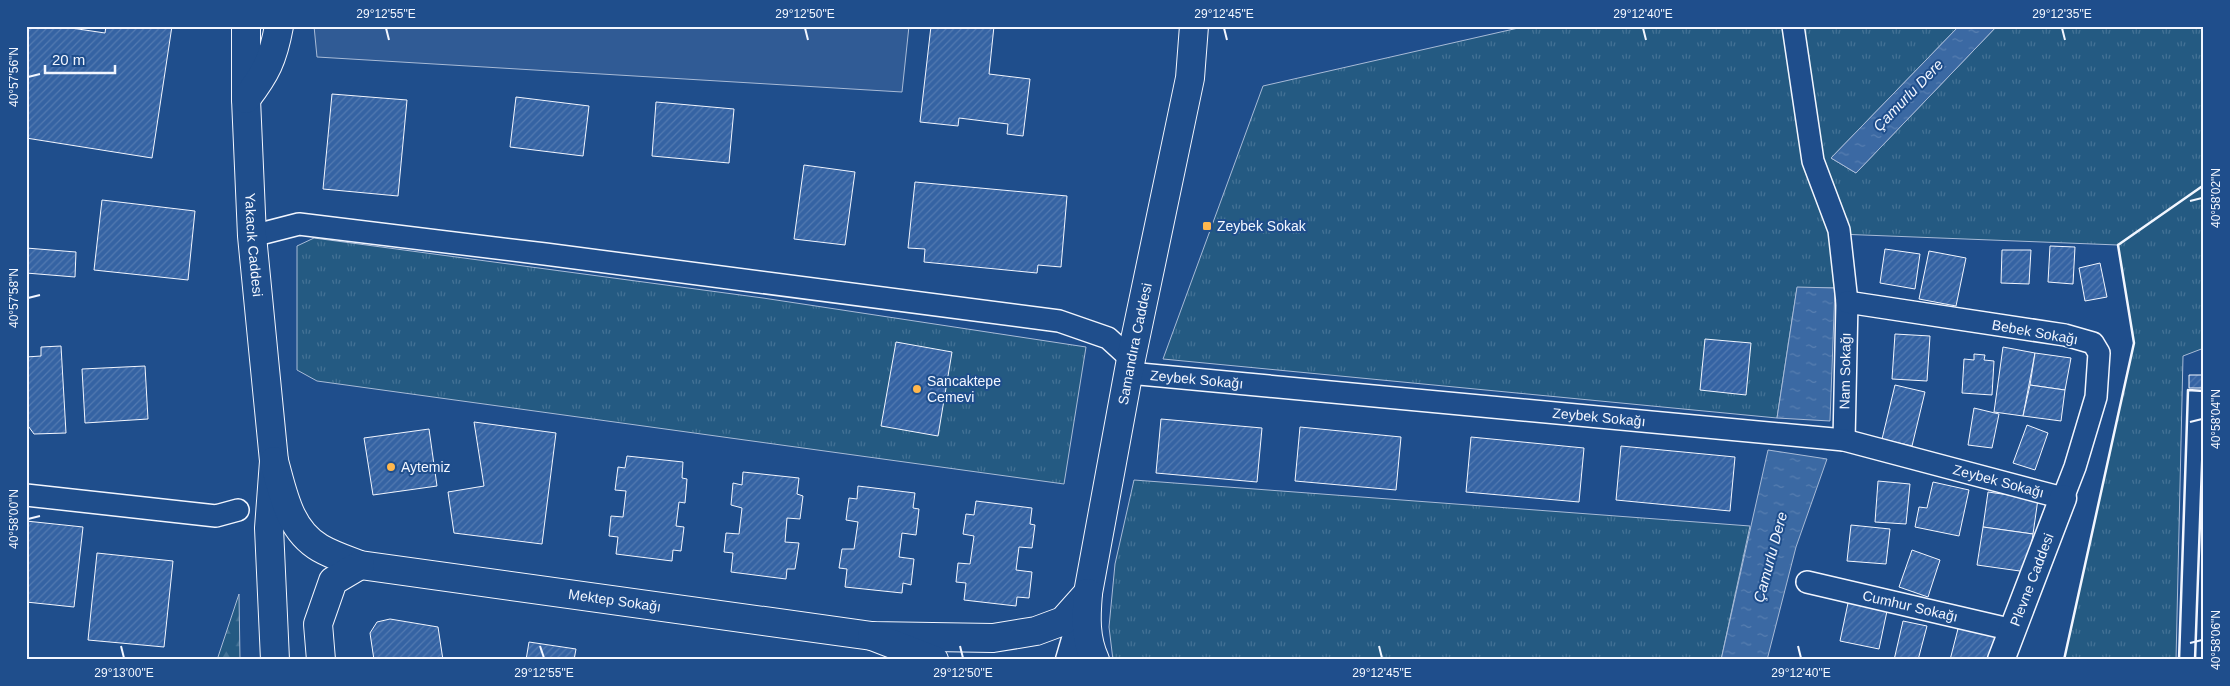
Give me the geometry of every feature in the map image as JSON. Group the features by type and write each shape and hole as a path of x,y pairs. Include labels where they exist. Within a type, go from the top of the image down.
{"main road":[{"name":"Yakacık Caddesi","path":"246,26 246,99 252,236 274,461 269,528 275,660"},
{"path":"246,99 265,74 276,44 279,26"},
{"name":"Samandıra Caddesi","path":"1088,593 1130,366 1190,78 1194,26"},
{"name":"Yakacık Caddesi","path":"274,461 288,509 300,531 319,548 360,565"},
{"path":"321,660 318,624 333,581 360,565"},
{"name":"Mektep Sokağı","path":"360,565 872,636"},
{"path":"872,636 993,638 1036,631 1063,621 1088,593"},
{"path":"1088,593 1086,622 1090,649 1095,660"},
{"path":"872,636 934,660"}],"street":[{"name":"Nam Sokağı","path":"1794,26 1813,161 1839,230 1846,302 1844,440"},
{"path":"252,236 299,224 554,255 1059,321 1108,338 1130,366"},
{"name":"Bebek Sokağı","path":"1846,302 2056,334 2093,343 2099,353 2096,397 2075,467 2063,498"},
{"name":"Zeybek Sokağı","path":"1130,366 1844,440 2063,498"},
{"path":"26,495 216,516 238,510"},
{"name":"Plevne Caddesi","path":"2001,660 2063,498"},
{"name":"Cumhur Sokağı","path":"1807,582 2013,630"},
{"name":"Samandıra Caddesi","path":"1069,660 1088,593"}],"green space":[{"path":"1527,26 1959,26 1831,158 1856,173 1997,26 2204,26 2204,348 2183,356 2176,660 2064,660 2134,343 2118,245 1838,234 1835,288 1797,288 1777,418 1163,359 1263,86"},
{"path":"314,238 763,298 1086,347 1064,484 317,381 297,370 297,246"},
{"path":"1134,480 1750,526 1721,660 1113,660 1109,627 1115,564"},
{"path":"239,594 240,660 217,660"}],"shaded area":[{"path":"314,26 909,26 902,92 317,57"}],"water":[{"name":"Çamurlu Dere","path":"1959,26 1997,26 1856,173 1831,158"},
{"path":"1797,287 1835,288 1830,421 1777,418"},
{"name":"Çamurlu Dere","path":"1768,450 1827,459 1796,547 1767,660 1721,660"}],"building":[{"path":"26,26 58,26 105,33 106,26 172,26 152,158 26,138"},
{"path":"931,26 994,26 989,74 1030,79 1023,136 1007,134 1008,124 959,118 958,126 920,122"},
{"path":"332,94 407,100 398,196 323,189"},
{"path":"516,97 589,106 583,156 510,147"},
{"path":"656,102 734,109 729,163 652,156"},
{"path":"804,165 855,172 845,245 794,239"},
{"path":"915,182 1067,196 1061,267 1038,265 1037,273 924,262 925,249 908,248"},
{"path":"102,200 195,211 188,280 94,270"},
{"path":"2050,246 2075,247 2073,284 2048,282"},
{"path":"26,248 76,252 75,277 26,273"},
{"path":"1885,249 1920,254 1915,289 1880,283"},
{"path":"2002,250 2031,250 2029,284 2001,283"},
{"path":"1929,251 1966,258 1956,306 1919,299"},
{"path":"2100,263 2107,297 2085,301 2079,268"},
{"path":"1895,334 1930,336 1927,381 1892,379"},
{"path":"1705,339 1751,343 1746,395 1700,390"},
{"name":"Sancaktepe Cemevi","path":"896,342 952,352 938,436 881,426"},
{"path":"61,346 66,433 34,434 26,423 26,357 41,356 41,347"},
{"path":"2003,347 2035,353 2023,416 1994,412"},
{"path":"2035,353 2071,358 2065,390 2030,385"},
{"path":"1974,354 1985,355 1984,360 1994,361 1992,395 1962,393 1964,359 1974,360"},
{"path":"145,366 148,419 85,423 82,369"},
{"path":"2189,375 2203,375 2202,388 2189,388"},
{"path":"1895,385 1925,392 1912,446 1882,439"},
{"path":"2030,385 2065,390 2061,421 2023,416"},
{"path":"1974,408 1999,414 1992,448 1968,445"},
{"path":"1161,419 1262,428 1257,482 1156,473"},
{"path":"474,422 556,433 542,544 454,533 448,492 484,486"},
{"path":"2027,425 2048,433 2035,470 2013,463"},
{"path":"1300,427 1401,437 1396,490 1295,481"},
{"path":"429,429 437,486 373,495 364,438"},
{"path":"1471,437 1584,448 1579,502 1466,492"},
{"path":"1621,446 1735,457 1730,511 1616,500"},
{"path":"627,456 683,462 682,478 687,479 685,503 679,502 676,526 684,527 681,551 673,550 672,561 616,554 618,537 609,536 611,516 623,517 626,491 615,490 618,467 625,468"},
{"path":"743,472 799,478 797,494 803,496 800,519 787,518 785,542 799,543 795,569 787,569 786,579 731,572 733,553 724,552 726,533 739,534 742,508 731,505 733,483 742,485"},
{"path":"1878,481 1910,484 1906,524 1875,522"},
{"path":"1933,482 1969,490 1959,536 1915,527 1919,507 1927,508"},
{"path":"858,486 915,493 913,508 919,509 916,535 902,533 899,557 914,559 911,585 903,583 902,593 845,587 847,569 839,568 842,549 854,549 858,522 846,520 849,498 857,499"},
{"path":"1988,492 2038,499 2033,534 1983,527"},
{"path":"976,501 1032,508 1030,524 1035,525 1032,548 1019,547 1016,570 1032,572 1029,598 1017,597 1016,606 964,600 966,583 956,582 958,563 970,564 974,536 963,534 966,514 974,515"},
{"path":"26,521 83,527 74,607 26,602"},
{"path":"1851,525 1890,529 1886,564 1847,561"},
{"path":"1983,527 2033,534 2027,572 1977,565"},
{"path":"1912,550 1940,560 1928,597 1899,587"},
{"path":"97,553 173,561 164,647 88,640"},
{"path":"1848,603 1887,611 1879,649 1840,641"},
{"path":"390,619 438,627 443,660 374,660 370,633 377,622"},
{"path":"1903,621 1927,626 1918,660 1894,660"},
{"path":"1960,621 1998,630 1991,660 1950,660"},
{"path":"529,642 576,649 574,660 526,660"}],"wall":[{"path":"2064,660 2134,343 2118,245 2204,185"},
{"path":"2179,660 2188,390 2204,391"},
{"path":"2195,660 2204,411"}],"place":[{"name":"Zeybek Sokak","path":"1207,226"},
{"name":"Sancaktepe Cemevi","path":"917,389"},
{"name":"Aytemiz","path":"391,467"}]}
